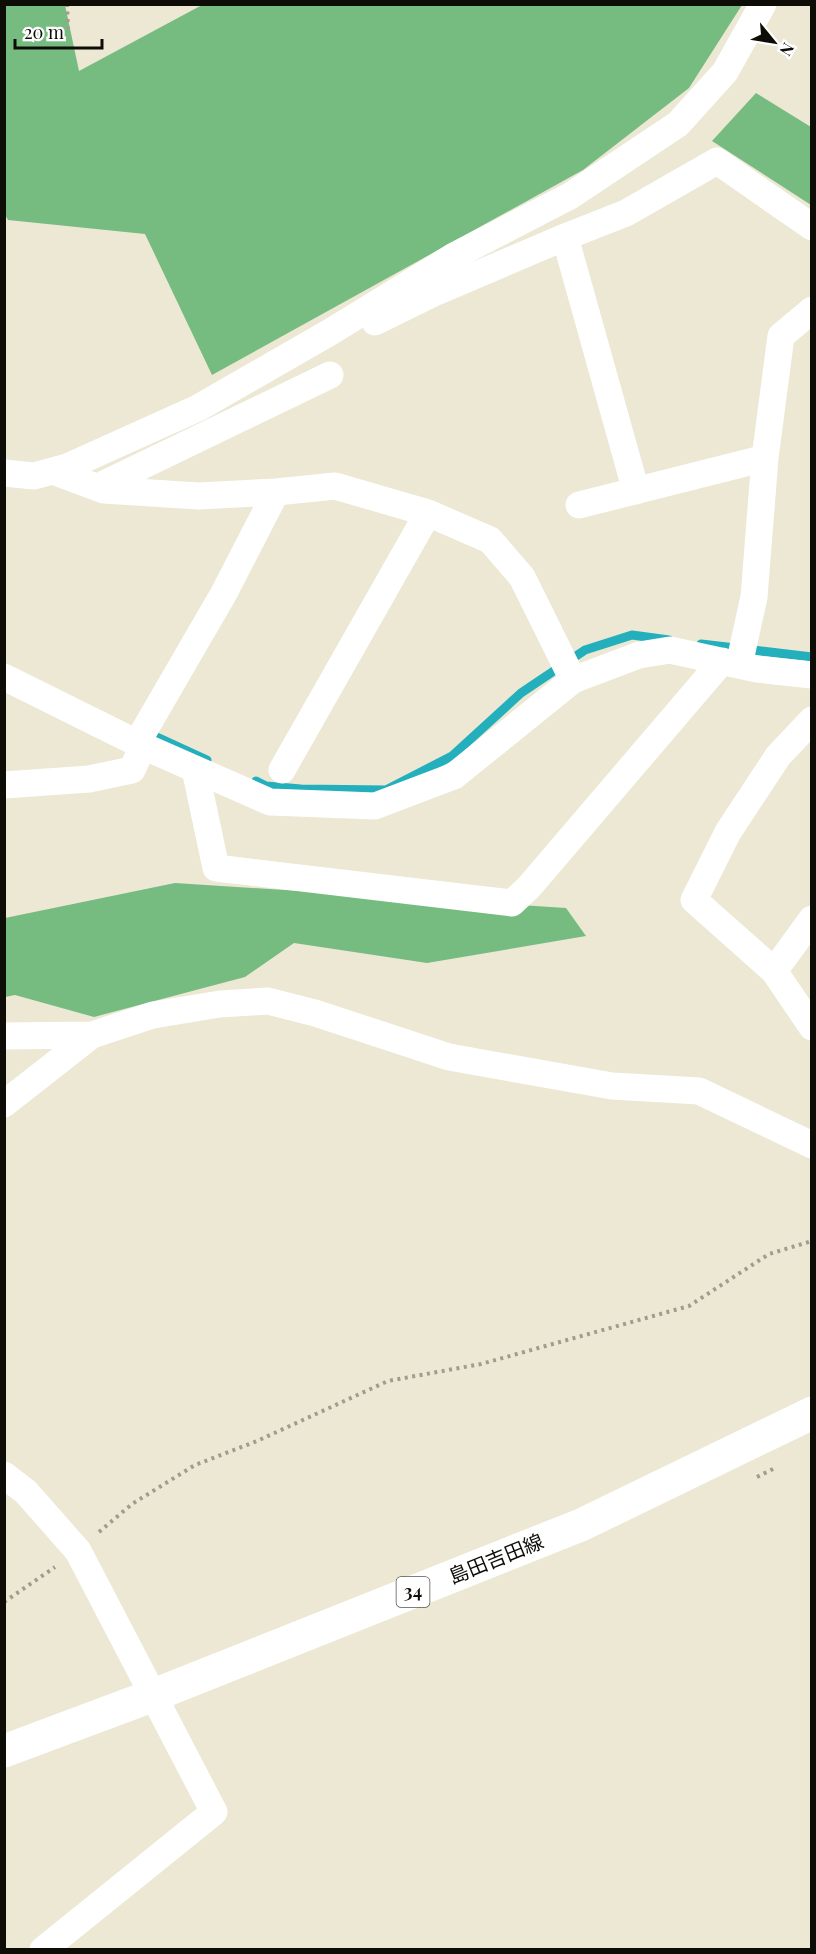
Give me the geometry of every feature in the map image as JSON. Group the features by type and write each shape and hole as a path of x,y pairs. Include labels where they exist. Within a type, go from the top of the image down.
{"main road":[{"name":"島田吉田線","path":"4,1751 154,1695 581,1525 812,1413"}],"street":[{"path":"4,473 34,476 67,467 198,408 454,255 570,196 678,124 725,72 764,4"},
{"path":"345,322 362,328 436,292 626,213 717,161 812,227"},
{"path":"565,237 636,491"},
{"path":"195,769 216,868 512,903 733,663 747,630 754,597 765,458 781,336 812,310"},
{"path":"99,487 330,375"},
{"path":"579,505 765,458"},
{"path":"53,471 104,490 199,496 335,486 428,513 490,540 522,577 572,679"},
{"path":"4,785 89,779 132,770 139,744 154,714 224,593 276,492"},
{"path":"282,771 428,513"},
{"path":"4,677 139,744 270,802 375,806 454,776 572,679 639,655 670,650 757,669 812,675"},
{"path":"812,720 778,756 728,832 694,900 774,971 812,1027"},
{"path":"774,971 812,919"},
{"path":"812,986 808,990 812,996"},
{"path":"4,1036 92,1035 153,1016 220,1004 268,1001 315,1013 448,1056 612,1086 699,1091 812,1145"},
{"path":"4,1104 92,1035"},
{"path":"4,1475 26,1492 78,1551 214,1812 43,1950"}],"path":[{"path":"67,4 68,31"},
{"path":"4,1602 78,1551 132,1504 195,1465 257,1441 388,1381 481,1364 689,1306 769,1254 812,1241"}],"green space":[{"path":"4,5 65,5 79,71 202,5 742,5 689,88 583,170 212,375 145,234 8,220 5,215"},
{"path":"756,93 811,127 811,205 712,141"},
{"path":"175,883 566,908 586,936 427,963 294,943 245,977 94,1017 15,995 5,997 5,918"}],"waterway":[{"path":"256,781 266,786 301,789 386,790 452,756 521,693 585,650 632,635 669,640"},
{"path":"701,644 812,657"},
{"path":"146,732 207,760"}]}
